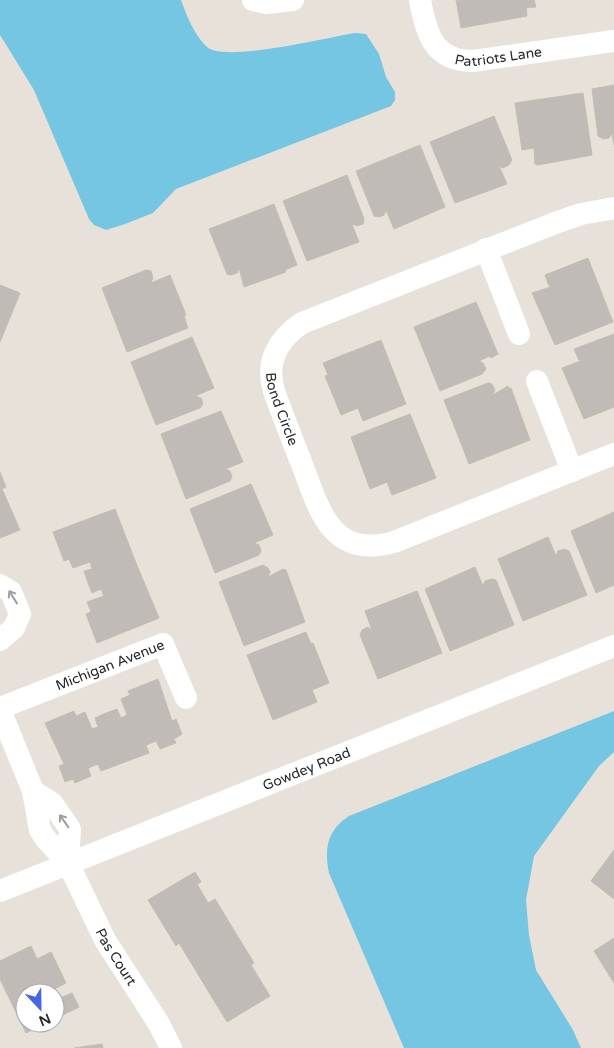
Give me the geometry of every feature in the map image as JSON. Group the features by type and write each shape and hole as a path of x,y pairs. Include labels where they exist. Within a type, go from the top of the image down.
{"street":[{"path":"254,0 266,3 293,0"},
{"name":"Patriots Lane","path":"420,0 424,24 434,44 447,57 458,61 473,61 614,41"},
{"name":"Bond Circle","path":"614,208 581,214 486,249 302,323 288,332 278,344 272,358 270,381 320,513 331,527 348,540 367,547 378,546 614,454"},
{"path":"486,249 519,334"},
{"path":"537,381 572,471"},
{"path":"0,585 11,592 20,614 14,628 0,640"},
{"name":"Michigan Avenue","path":"68,863 70,829 52,803 34,791 0,709 163,644 186,698"},
{"name":"Gowdey Road","path":"0,891 614,646"},
{"name":"Pas Court","path":"68,863 105,940 159,1024 171,1048"}],"water":[{"path":"0,0 181,0 198,37 207,47 217,51 255,51 355,33 366,34 379,54 386,77 395,92 395,100 391,106 176,189 153,213 106,230 94,225 89,219 34,90 0,35"},
{"path":"614,711 614,752 599,766 534,856 526,900 529,935 536,970 573,1030 581,1048 404,1048 329,873 327,848 336,827 349,816"}],"building":[{"path":"456,0 534,0 536,7 526,8 527,16 461,28"},
{"path":"614,85 614,145 612,133 609,138 603,139 598,136 592,89"},
{"path":"583,93 592,155 535,164 534,148 522,150 515,103"},
{"path":"494,116 512,160 509,165 503,168 499,166 507,184 455,203 430,142"},
{"path":"420,145 445,207 394,229 386,210 384,215 374,216 356,171"},
{"path":"347,175 364,219 363,224 357,226 352,224 359,242 307,261 283,201"},
{"path":"274,204 297,265 285,270 286,272 244,287 239,268 237,273 227,274 209,229"},
{"path":"588,258 613,322 555,345 532,293 554,286 549,286 545,275"},
{"path":"146,270 151,271 153,278 151,283 170,275 186,315 184,316 188,328 127,352 102,288"},
{"path":"0,285 20,293 0,342"},
{"path":"476,302 498,354 479,361 483,363 486,369 482,374 440,391 414,327"},
{"path":"614,334 614,407 584,419 562,368 583,360 579,360 574,349"},
{"path":"192,337 214,388 195,396 201,398 203,404 200,408 156,425 131,362"},
{"path":"381,340 406,404 363,421 358,408 341,415 325,376 328,375 323,363"},
{"path":"488,383 492,384 495,390 493,395 508,386 509,389 511,388 530,440 469,464 444,400"},
{"path":"221,411 243,462 225,469 230,471 232,477 230,481 186,499 161,434"},
{"path":"410,414 436,478 392,495 387,482 370,489 351,437"},
{"path":"0,472 6,487 2,489 20,530 0,538"},
{"path":"251,484 273,535 254,543 259,545 261,551 259,555 215,573 190,509"},
{"path":"115,509 136,563 88,583 84,571 92,569 90,562 73,568 69,559 64,561 53,532"},
{"path":"614,512 614,585 596,593 571,531"},
{"path":"548,537 556,556 558,551 564,549 569,551 587,595 523,621 498,559"},
{"path":"136,563 159,618 97,643 86,614 91,612 87,602 104,596 101,589 92,593 88,583"},
{"path":"263,565 270,572 268,577 283,569 286,570 305,622 244,646 219,582"},
{"path":"475,567 483,586 485,581 496,580 514,625 450,651 425,589"},
{"path":"417,591 442,653 378,679 360,635 362,630 368,627 372,630 365,611"},
{"path":"306,632 311,644 313,643 329,683 312,690 317,702 273,720 247,655"},
{"path":"158,679 172,721 176,719 182,734 174,739 176,743 160,749 156,741 146,745 149,753 125,762 106,713 117,709 121,718 127,715 121,699 130,695 128,691"},
{"path":"74,711 76,716 85,712 92,729 98,727 95,718 106,713 125,762 101,771 98,764 88,768 91,776 75,783 73,779 65,782 59,766 64,764 45,723"},
{"path":"614,850 614,899 591,881"},
{"path":"195,872 201,882 197,884 208,903 215,899 254,963 251,965 270,996 227,1022 179,943 176,946 148,900"},
{"path":"614,938 614,983 594,951"},
{"path":"31,946 37,959 51,952 66,983 15,983 15,1010 0,979 0,961"},
{"path":"72,993 79,1007 65,1014 65,996"},
{"path":"102,1044 103,1048 74,1048"}]}
